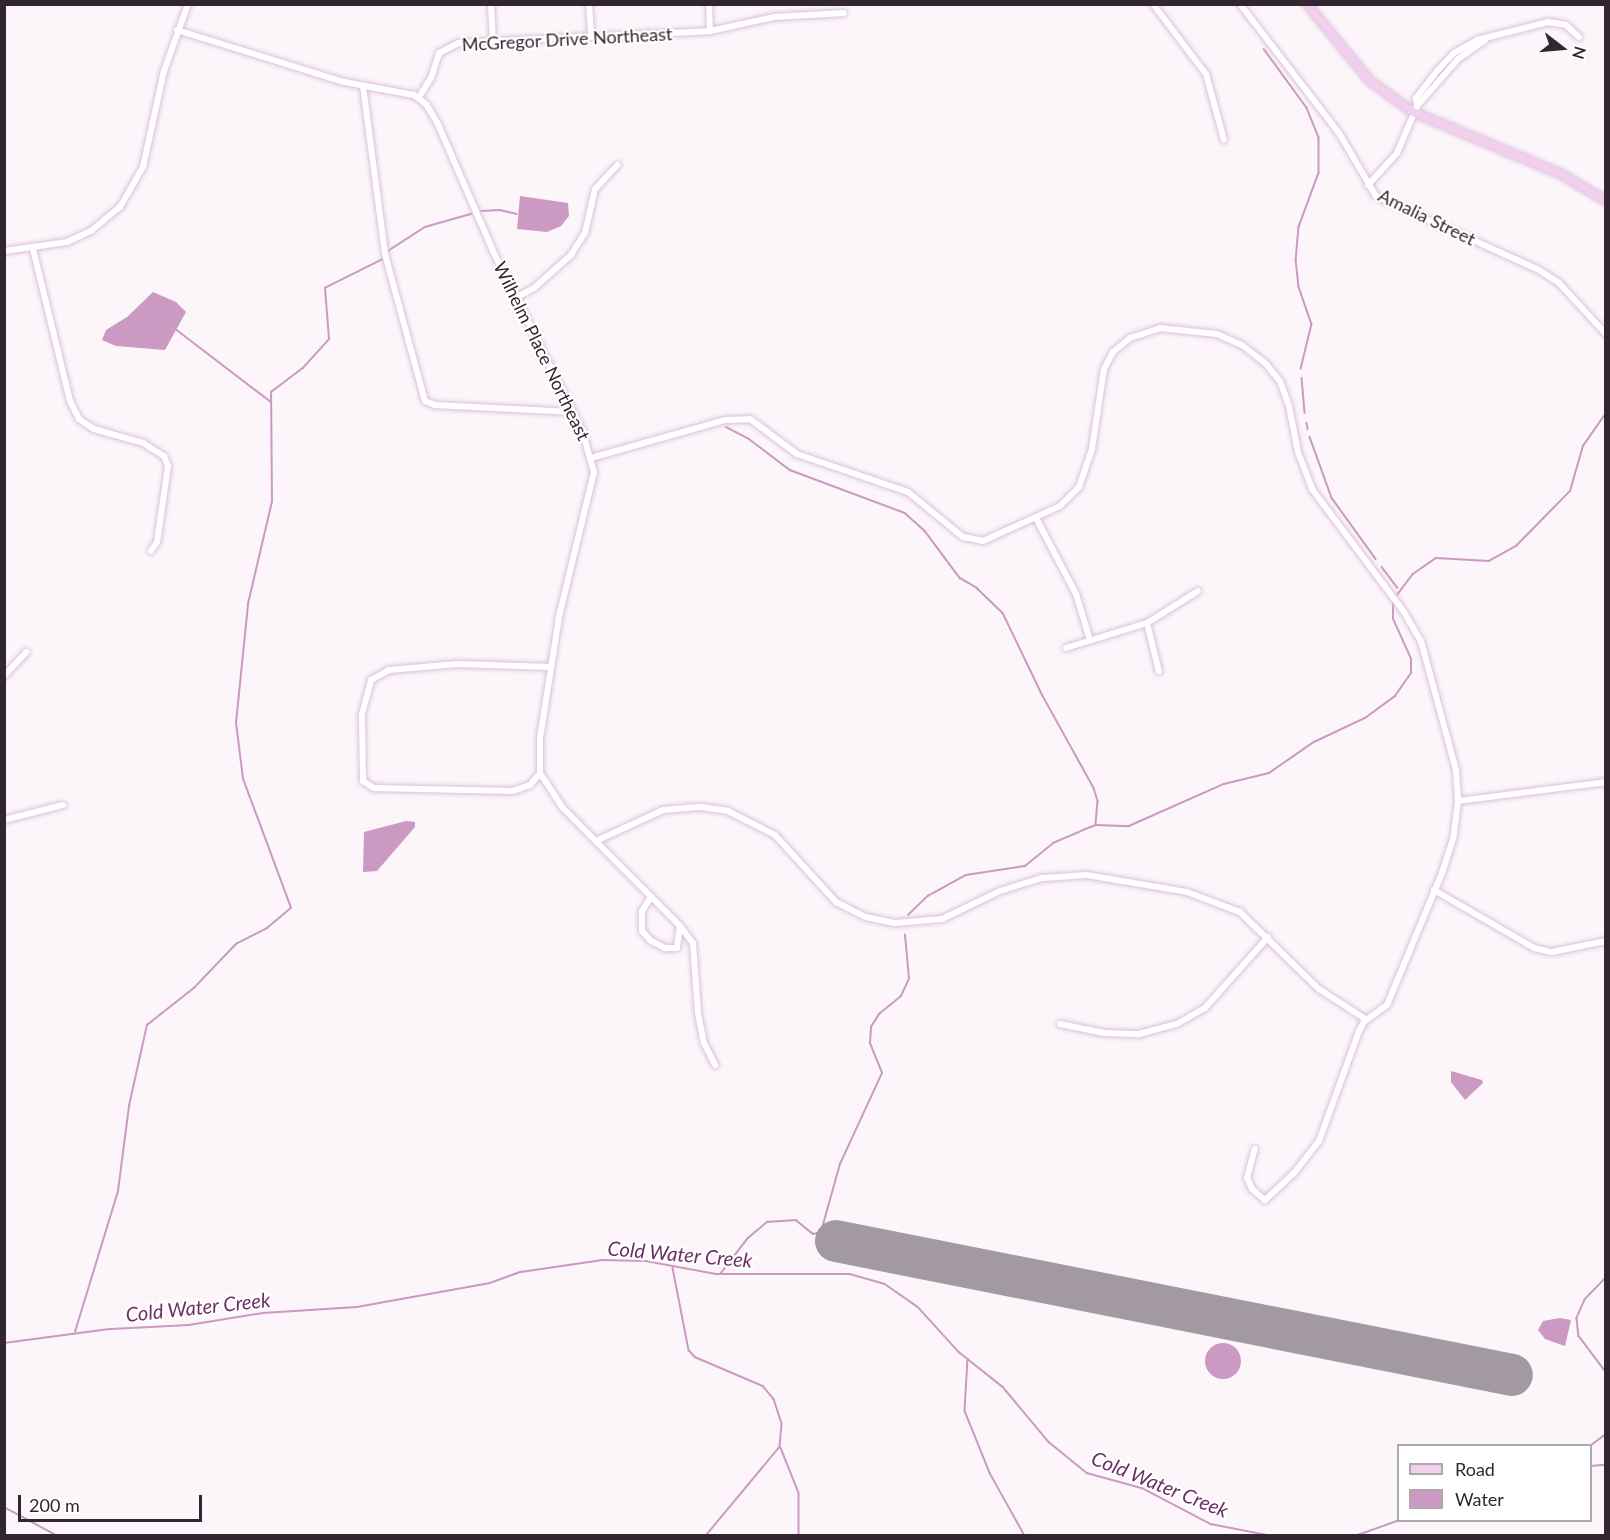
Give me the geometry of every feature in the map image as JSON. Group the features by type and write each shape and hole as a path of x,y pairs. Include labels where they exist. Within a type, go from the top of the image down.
{"main road":[{"path":"1307,4 1370,81 1415,109 1561,174 1605,201"}],"street":[{"path":"4,251 33,249 67,242 91,231 120,207 135,185 149,148 164,71 188,4"},
{"path":"491,4 493,41"},
{"path":"590,4 591,36"},
{"path":"709,4 710,31"},
{"path":"1153,4 1206,74 1219,109 1224,141"},
{"name":"Amalia Street","path":"1240,4 1339,133 1368,186 1376,196 1539,270 1559,283 1605,334"},
{"name":"McGregor Drive Northeast","path":"419,97 431,78 439,53 459,43 710,31 774,17 844,13"},
{"path":"1368,186 1396,153 1415,109 1416,98 1454,53 1486,39 1548,22 1566,25 1579,37"},
{"path":"177,30 363,86 419,97"},
{"path":"363,86 387,262 424,401 435,405 573,412"},
{"name":"Wilhelm Place Northeast","path":"419,97 437,122 515,297 573,412 591,458 591,496 563,596 551,667 540,738 540,773"},
{"path":"515,297 534,288 571,255 585,233 594,189 617,165"},
{"path":"33,249 70,401 79,419 93,429 142,443 164,456 166,478 157,542 151,551"},
{"path":"591,458 718,421 750,419 808,459 908,492 970,540 990,540 1036,518 1072,496 1082,481 1092,450 1104,369 1118,346 1137,335 1160,328 1217,334 1242,345 1266,364 1280,381 1312,489 1404,612 1421,641 1456,770 1458,801 1450,850 1434,890 1387,1005 1367,1020 1352,1049 1320,1141 1294,1173 1265,1200 1252,1189 1247,1178 1255,1149"},
{"path":"1036,518 1076,594 1090,640"},
{"path":"1066,648 1147,623 1198,591"},
{"path":"1147,623 1159,672"},
{"path":"4,675 26,652"},
{"path":"551,667 458,664 388,670 371,680 362,714 363,781 374,788 513,791 530,784 540,773 555,798 680,926 693,943 698,1013 704,1043 715,1065"},
{"path":"1458,801 1605,782"},
{"path":"4,820 63,805"},
{"path":"596,841 663,810 682,807 720,809 746,817 774,835 836,902 885,922 942,919 1019,884 1087,875 1211,898 1240,912 1318,989 1367,1020"},
{"path":"1434,890 1534,948 1552,952 1605,941"},
{"path":"651,897 645,902 640,924 645,936 665,948 676,948 680,926"},
{"path":"1060,1024 1104,1033 1139,1034 1177,1024 1205,1008 1268,938"}],"water":[{"path":"520,196 568,203 569,216 561,226 547,232 517,229"},
{"path":"153,292 176,302 186,312 165,350 116,346 102,340 106,330 127,317"},
{"path":"406,821 415,822 415,827 377,871 363,872 364,832"},
{"path":"1451,1071 1482,1080 1483,1083 1465,1100 1451,1082"},
{"path":"1560,1318 1571,1320 1565,1346 1545,1339 1538,1330 1543,1321"},
{"path":"1223,1343 1236,1348 1241,1361 1236,1374 1223,1379 1210,1374 1205,1361 1210,1348"}],"waterway":[{"path":"1264,49 1307,108 1319,138 1319,173 1299,227 1296,259 1299,287 1312,324 1301,369"},
{"path":"481,211 500,210 517,214"},
{"path":"388,251 425,227 471,214"},
{"path":"75,1332 118,1191 129,1106 147,1025 194,988 236,944 267,928 291,908 243,779 236,723 248,604 272,502 271,392 303,368 329,339 325,288 383,259"},
{"path":"177,330 270,401"},
{"path":"1302,378 1305,413"},
{"path":"1397,595 1413,574 1436,558 1489,561 1516,546 1570,491 1583,446 1606,413"},
{"path":"1307,423 1308,429"},
{"path":"726,427 748,438 790,470 905,513 925,531 960,578 977,588 1003,613 1043,696 1094,788 1098,801 1096,824"},
{"path":"1310,437 1332,498 1376,559"},
{"path":"1382,567 1398,588"},
{"path":"908,915 928,896 966,875 1025,866 1053,843 1096,825 1129,826 1224,784 1269,773 1314,742 1365,718 1395,696 1411,673 1411,659 1393,619 1393,605"},
{"path":"721,1273 748,1238 767,1222 796,1220 813,1234 821,1232 840,1164 882,1073 870,1043 871,1027 879,1014 901,996 909,979 905,935"},
{"name":"Cold Water Creek","path":"4,1343 111,1329 189,1325 263,1313 357,1307 490,1283 521,1272 602,1260 646,1261 716,1274 850,1274 885,1284 918,1307 959,1352 1003,1387 1049,1442 1087,1473 1142,1488 1211,1524 1272,1536"},
{"path":"673,1268 689,1350 695,1357 763,1386 774,1399 782,1424 780,1447 706,1536"},
{"path":"1606,1278 1585,1300 1577,1318 1579,1336 1606,1372"},
{"path":"968,1359 965,1411 990,1473 1025,1536"},
{"path":"1592,1444 1606,1434"},
{"path":"781,1448 799,1493 799,1536"},
{"name":"Cold Water Creek","path":"1592,1466 1606,1465"},
{"path":"4,1507 58,1536"},
{"name":"Cold Water Creek","path":"1355,1536 1397,1521"}],"runway":[{"path":"836,1241 1512,1375"}]}
